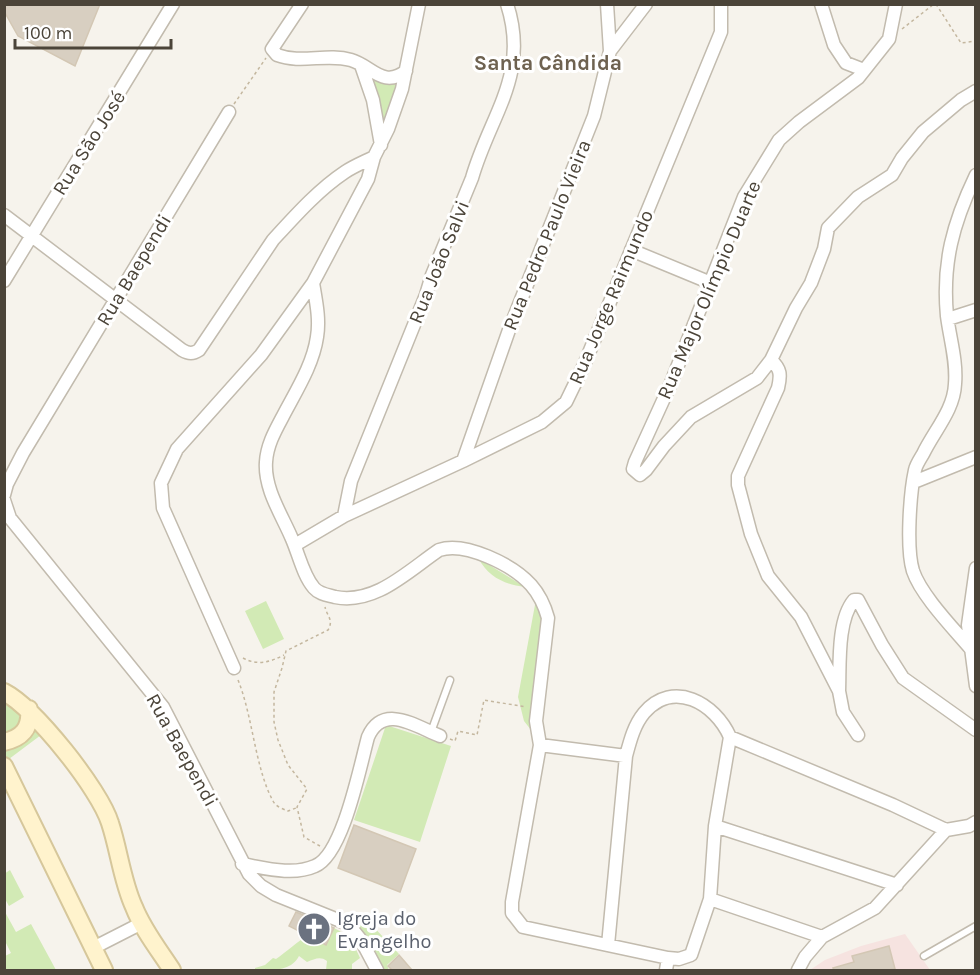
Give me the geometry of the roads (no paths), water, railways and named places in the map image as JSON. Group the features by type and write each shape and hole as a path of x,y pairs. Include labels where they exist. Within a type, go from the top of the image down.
{"main road":[{"path":"8,696 28,709 91,785 102,803 110,821 133,906 172,970"},
{"path":"4,742 16,739 23,734 30,718 28,709"},
{"path":"4,766 104,970"}],"street":[{"name":"Rua São José","path":"4,281 173,4"},
{"path":"302,4 272,49 277,56 295,60 342,58 353,60 389,78 399,76 406,71"},
{"path":"234,668 163,508 161,483 177,449 261,355 313,283 368,180 374,158 402,89 419,4"},
{"name":"Rua João Salvi","path":"344,516 351,481 505,98 512,73 514,45 507,4"},
{"name":"Rua Pedro Paulo Vieira","path":"464,461 509,330 594,116 610,51 608,4"},
{"path":"610,51 646,4"},
{"name":"Rua Jorge Raimundo","path":"295,544 344,516 542,422 566,402 584,365 721,32 721,4"},
{"path":"821,4 834,45 846,63 864,70"},
{"name":"Rua Major Olímpio Duarte","path":"771,360 757,378 692,417 640,475 633,469 671,383 744,197 779,140 799,122 858,78 890,39 896,4"},
{"path":"361,65 373,100 381,145"},
{"path":"839,691 801,617 768,576 751,534 738,485 738,476 778,388 781,376 779,368 771,360 818,268 828,228 858,197 892,175 902,158 923,132 975,91"},
{"name":"Rua Baependi","path":"4,495 7,484 23,453 229,112"},
{"path":"4,215 182,350 194,353 199,350 273,240 327,186 346,171 374,158"},
{"path":"970,648 928,597 913,571 909,527 915,469 931,436 949,409 955,387 955,363 945,286 946,266 961,206 975,175"},
{"path":"631,250 711,283"},
{"path":"313,283 318,314 313,357 269,443 266,462 266,480 295,544 307,579 316,591 326,595 344,598 361,597 380,591 439,550 450,546 493,560 531,585 545,607 548,618 536,732 540,746 512,902 512,913 523,927 608,945 667,964 691,955 710,899 715,826 730,737"},
{"path":"948,319 975,310"},
{"path":"914,482 973,460 975,457"},
{"name":"Rua Baependi","path":"4,500 10,518 163,707 242,864 261,886 276,895 348,924 361,940 377,970"},
{"path":"975,568 968,625 975,686"},
{"path":"858,735 843,712 839,691 844,620 848,606 854,600 858,600 903,678 975,730"},
{"path":"608,945 626,756 633,730 644,712 673,696 700,702 719,719 730,737 893,805 946,830 969,826 975,822"},
{"path":"242,864 282,871 316,866 331,852 340,834 368,737 374,725 383,719 393,718 436,734"},
{"path":"540,746 626,756"},
{"path":"715,826 897,885"},
{"path":"798,970 805,957 822,937 875,908 946,830"},
{"path":"710,899 822,937"},
{"path":"93,948 142,923"}],"lane":[{"path":"436,734 450,680"},
{"path":"924,956 975,926"}],"place":[{"name":"Igreja do Evangelho","path":"314,929"}],"district":[{"name":"Santa Cândida","path":"548,63"}]}
